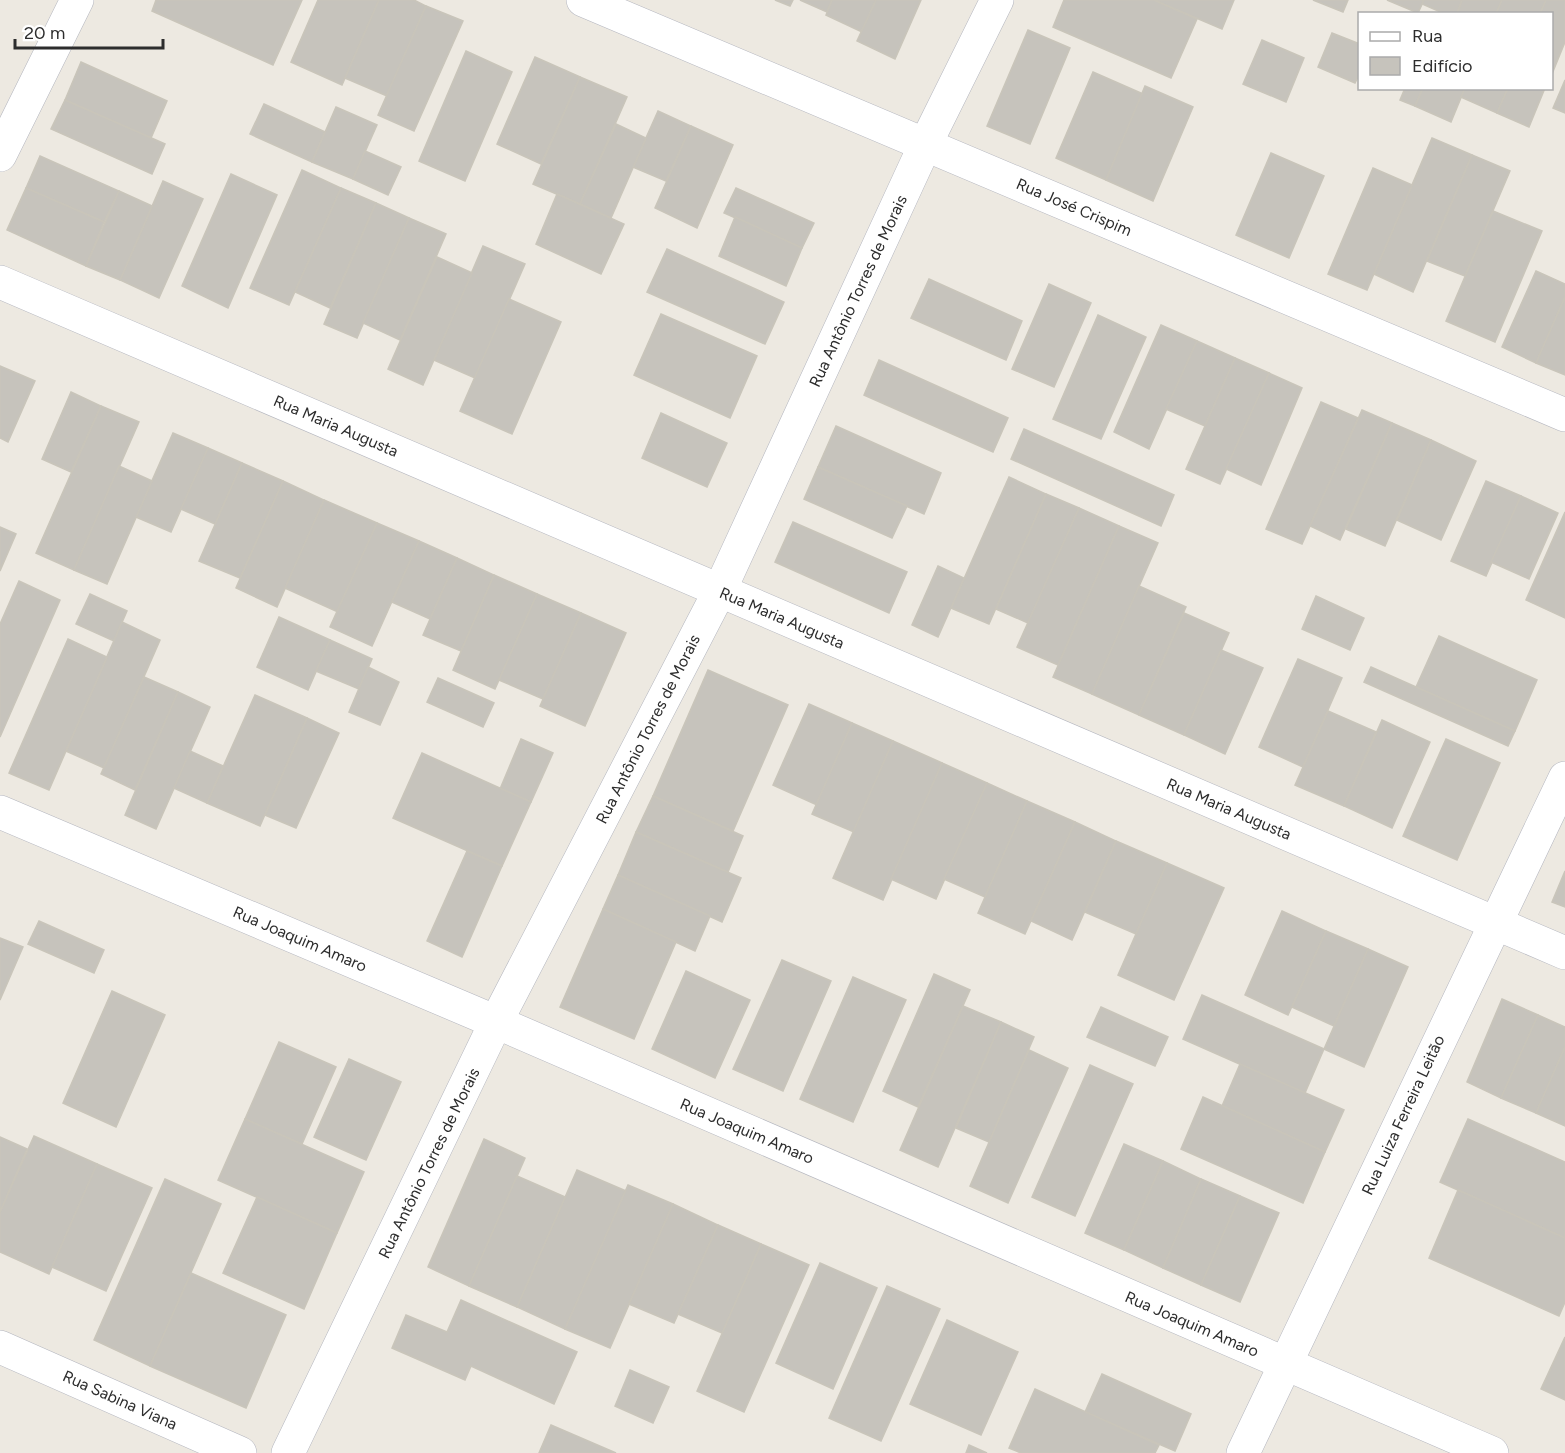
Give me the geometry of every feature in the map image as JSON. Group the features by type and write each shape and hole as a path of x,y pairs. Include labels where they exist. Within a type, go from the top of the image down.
{"street":[{"path":"0,155 77,0"},
{"name":"Rua José Crispim","path":"583,0 926,143 1565,415"},
{"name":"Rua Antônio Torres de Morais","path":"288,1453 496,1022 719,592 926,143 997,0"},
{"name":"Rua Maria Augusta","path":"0,282 1565,953"},
{"name":"Rua Luiza Ferreira Leitão","path":"1243,1453 1494,921 1565,778"},
{"name":"Rua Joaquim Amaro","path":"0,812 496,1022 1492,1453"},
{"name":"Rua Sabina Viana","path":"0,1347 240,1453"}],"building":[{"path":"156,0 302,0 273,65 152,11"},
{"path":"318,0 379,0 342,85 291,62"},
{"path":"379,0 414,0 426,6 387,96 345,78"},
{"path":"775,0 793,0 790,6"},
{"path":"800,0 832,0 827,12"},
{"path":"832,0 876,0 862,32 826,15"},
{"path":"876,0 921,0 895,59 857,41"},
{"path":"1064,0 1154,0 1197,19 1171,78 1053,27"},
{"path":"1154,0 1234,0 1222,29"},
{"path":"1313,0 1348,0 1343,12"},
{"path":"1387,0 1424,0 1418,12"},
{"path":"1424,0 1462,0 1458,12 1440,12 1422,4"},
{"path":"1462,0 1502,0 1497,12 1458,12"},
{"path":"1502,0 1546,0 1541,12 1497,12"},
{"path":"1546,0 1565,0 1565,42 1553,72 1553,12 1541,12"},
{"path":"426,6 463,21 414,131 378,115"},
{"path":"1028,30 1070,48 1030,144 987,126"},
{"path":"1332,33 1358,43 1358,77 1355,83 1318,67"},
{"path":"1262,40 1304,58 1286,102 1243,84"},
{"path":"466,51 512,72 465,181 419,161"},
{"path":"535,57 580,77 541,164 497,144"},
{"path":"81,62 167,101 151,138 65,100"},
{"path":"1093,72 1143,94 1106,180 1056,158"},
{"path":"580,77 627,97 580,204 533,184"},
{"path":"1565,80 1565,113 1553,108"},
{"path":"1145,86 1193,107 1153,201 1106,180"},
{"path":"1404,90 1422,90 1415,106 1400,100"},
{"path":"1422,90 1464,90 1451,122 1415,106"},
{"path":"1464,90 1507,90 1497,113 1461,97"},
{"path":"1507,90 1544,90 1529,127 1497,113"},
{"path":"65,100 165,144 152,174 51,129"},
{"path":"264,104 325,132 312,162 250,134"},
{"path":"336,107 377,125 353,179 312,162"},
{"path":"658,111 691,126 666,181 633,167"},
{"path":"616,124 646,138 611,218 580,204"},
{"path":"691,126 733,145 697,228 655,208"},
{"path":"1432,138 1472,155 1413,292 1374,274"},
{"path":"365,151 401,167 388,195 353,179"},
{"path":"1271,153 1324,176 1289,258 1236,235"},
{"path":"1472,155 1510,171 1465,276 1427,261"},
{"path":"40,156 119,191 104,222 26,188"},
{"path":"1373,168 1412,185 1367,290 1328,274"},
{"path":"302,170 341,188 289,305 250,288"},
{"path":"231,174 277,195 228,308 182,286"},
{"path":"163,181 203,199 159,298 120,280"},
{"path":"26,188 104,222 86,266 7,230"},
{"path":"341,188 376,203 330,308 295,292"},
{"path":"736,188 814,223 802,248 724,213"},
{"path":"119,191 152,206 120,280 86,266"},
{"path":"557,194 624,224 601,274 536,244"},
{"path":"376,203 409,218 357,338 324,324"},
{"path":"1493,211 1542,231 1495,342 1446,321"},
{"path":"735,217 802,248 786,286 719,256"},
{"path":"409,218 446,234 400,340 363,323"},
{"path":"483,246 525,264 475,378 434,360"},
{"path":"667,249 784,302 765,344 647,292"},
{"path":"437,257 472,273 423,385 388,369"},
{"path":"1536,271 1565,284 1565,297 1536,363 1502,347"},
{"path":"929,279 1022,321 1006,360 911,318"},
{"path":"1049,284 1091,303 1054,387 1012,369"},
{"path":"1565,297 1565,375 1536,363"},
{"path":"509,299 561,322 512,434 460,411"},
{"path":"661,314 757,356 730,418 634,375"},
{"path":"1098,315 1146,337 1101,439 1053,419"},
{"path":"1161,325 1197,341 1149,449 1114,432"},
{"path":"1197,341 1235,358 1205,426 1166,409"},
{"path":"1235,358 1269,373 1220,484 1186,469"},
{"path":"879,360 1008,418 993,452 864,395"},
{"path":"0,366 35,381 8,442 0,438"},
{"path":"1269,373 1302,388 1261,485 1226,469"},
{"path":"71,392 101,406 71,472 42,459"},
{"path":"1321,402 1358,418 1302,544 1266,529"},
{"path":"101,406 139,422 74,570 36,553"},
{"path":"1362,410 1392,423 1340,540 1310,526"},
{"path":"661,413 727,443 707,487 642,458"},
{"path":"1392,423 1431,440 1385,546 1346,529"},
{"path":"836,426 941,473 924,514 818,467"},
{"path":"1024,429 1174,495 1161,526 1011,459"},
{"path":"173,433 208,448 171,532 136,517"},
{"path":"1431,440 1476,461 1441,540 1397,520"},
{"path":"208,448 242,463 215,524 181,509"},
{"path":"242,463 283,481 240,578 199,561"},
{"path":"119,466 152,481 107,584 74,570"},
{"path":"818,467 907,506 892,538 804,499"},
{"path":"1009,477 1046,494 989,624 951,608"},
{"path":"283,481 324,500 277,607 236,588"},
{"path":"1486,481 1521,496 1486,576 1451,561"},
{"path":"1046,494 1079,508 1028,623 996,609"},
{"path":"1521,496 1558,513 1529,579 1491,562"},
{"path":"324,500 377,523 338,612 285,588"},
{"path":"1079,508 1119,526 1058,665 1017,647"},
{"path":"1565,512 1565,618 1526,600"},
{"path":"793,522 907,572 889,613 775,562"},
{"path":"377,523 419,541 372,646 330,627"},
{"path":"1119,526 1158,543 1092,694 1053,677"},
{"path":"0,527 16,534 0,571"},
{"path":"419,541 457,558 430,619 392,602"},
{"path":"457,558 494,575 461,651 423,635"},
{"path":"938,566 964,578 938,637 912,625"},
{"path":"494,575 537,594 495,689 453,670"},
{"path":"19,581 60,600 0,737 0,624"},
{"path":"1139,586 1186,607 1139,715 1092,694"},
{"path":"90,594 127,611 114,641 76,624"},
{"path":"537,594 581,613 543,699 499,680"},
{"path":"1316,596 1364,618 1350,650 1302,629"},
{"path":"581,613 626,633 585,726 540,706"},
{"path":"1184,613 1229,633 1184,735 1139,715"},
{"path":"279,617 330,640 308,690 257,667"},
{"path":"122,622 160,640 104,768 66,751"},
{"path":"1439,636 1537,680 1515,731 1416,687"},
{"path":"68,639 107,657 49,790 9,773"},
{"path":"330,640 372,659 359,689 316,671"},
{"path":"1221,650 1263,668 1225,754 1184,735"},
{"path":"1298,659 1342,678 1303,767 1259,747"},
{"path":"368,667 399,682 380,725 349,712"},
{"path":"1371,667 1515,731 1508,746 1364,682"},
{"path":"708,670 788,705 733,831 653,796"},
{"path":"144,677 178,692 135,790 101,774"},
{"path":"438,678 494,703 483,727 427,702"},
{"path":"178,692 210,707 156,829 125,815"},
{"path":"255,695 307,718 260,826 207,803"},
{"path":"809,704 852,723 817,805 773,785"},
{"path":"1328,711 1376,732 1344,806 1295,785"},
{"path":"307,718 339,733 296,828 265,815"},
{"path":"1382,720 1430,742 1392,828 1344,806"},
{"path":"852,723 893,741 854,832 812,814"},
{"path":"521,739 553,753 531,802 500,789"},
{"path":"1446,739 1500,763 1457,860 1403,836"},
{"path":"893,741 942,763 883,900 833,878"},
{"path":"190,751 223,766 207,803 174,788"},
{"path":"422,753 531,802 502,866 393,818"},
{"path":"942,763 987,783 936,899 891,879"},
{"path":"987,783 1027,801 985,897 944,879"},
{"path":"653,796 743,836 728,872 636,832"},
{"path":"1027,801 1075,822 1025,934 978,913"},
{"path":"1075,822 1116,841 1072,940 1031,921"},
{"path":"636,832 741,878 722,922 618,875"},
{"path":"1116,841 1167,863 1136,934 1085,912"},
{"path":"467,851 502,866 462,957 427,941"},
{"path":"1167,863 1224,888 1174,1000 1118,975"},
{"path":"1565,871 1565,907 1552,902"},
{"path":"618,875 710,916 695,951 603,909"},
{"path":"603,909 676,942 634,1039 560,1007"},
{"path":"1282,911 1326,931 1288,1015 1245,995"},
{"path":"39,921 104,950 94,973 28,944"},
{"path":"1326,931 1368,949 1334,1026 1292,1007"},
{"path":"0,938 23,947 0,1000"},
{"path":"1368,949 1408,967 1364,1067 1324,1049"},
{"path":"782,960 831,981 783,1091 733,1069"},
{"path":"686,971 750,1000 715,1078 652,1049"},
{"path":"934,974 970,990 918,1107 883,1091"},
{"path":"853,977 906,1000 853,1122 800,1099"},
{"path":"112,991 165,1015 116,1127 63,1103"},
{"path":"1202,995 1324,1049 1305,1093 1183,1039"},
{"path":"1502,999 1538,1015 1501,1098 1467,1082"},
{"path":"963,1006 1001,1022 938,1167 900,1150"},
{"path":"1101,1007 1168,1037 1155,1066 1087,1037"},
{"path":"1538,1015 1565,1027 1565,1047 1536,1113 1501,1098"},
{"path":"1001,1022 1034,1037 989,1142 956,1128"},
{"path":"279,1042 336,1067 302,1144 245,1119"},
{"path":"1565,1047 1565,1126 1536,1113"},
{"path":"1029,1050 1068,1068 1008,1203 970,1186"},
{"path":"349,1059 401,1082 366,1160 314,1137"},
{"path":"1240,1064 1344,1110 1325,1152 1222,1106"},
{"path":"1090,1065 1133,1084 1075,1216 1032,1197"},
{"path":"1203,1097 1325,1152 1303,1203 1181,1149"},
{"path":"245,1119 364,1172 337,1233 218,1180"},
{"path":"1468,1119 1565,1162 1565,1238 1440,1182"},
{"path":"34,1136 97,1164 49,1274 0,1252 0,1212"},
{"path":"0,1137 27,1149 0,1212"},
{"path":"484,1139 525,1158 469,1286 428,1267"},
{"path":"1124,1144 1163,1161 1124,1250 1085,1233"},
{"path":"1163,1161 1201,1179 1163,1268 1124,1250"},
{"path":"97,1164 152,1188 106,1291 52,1267"},
{"path":"577,1170 626,1191 565,1329 517,1307"},
{"path":"517,1176 565,1197 517,1307 469,1286"},
{"path":"165,1179 221,1204 150,1366 94,1340"},
{"path":"1201,1179 1240,1196 1201,1285 1163,1268"},
{"path":"628,1185 673,1204 610,1348 565,1329"},
{"path":"1458,1190 1565,1238 1565,1302 1559,1316 1429,1258"},
{"path":"1240,1196 1279,1213 1240,1302 1201,1285"},
{"path":"257,1197 337,1233 304,1309 223,1273"},
{"path":"673,1204 718,1225 674,1323 629,1304"},
{"path":"718,1225 761,1244 722,1333 678,1314"},
{"path":"761,1244 809,1265 744,1412 697,1391"},
{"path":"820,1263 877,1288 833,1389 776,1363"},
{"path":"191,1273 286,1315 246,1408 150,1366"},
{"path":"887,1286 940,1309 881,1441 829,1418"},
{"path":"461,1300 577,1352 554,1404 471,1366 465,1380 392,1348 406,1315 447,1332"},
{"path":"947,1320 1018,1352 981,1435 910,1404"},
{"path":"1565,1337 1565,1400 1541,1389"},
{"path":"630,1370 669,1387 653,1423 615,1406"},
{"path":"1102,1374 1191,1414 1175,1451 1085,1412"},
{"path":"1035,1389 1159,1445 1155,1453 1021,1453 1009,1448"},
{"path":"551,1425 616,1453 539,1453"},
{"path":"969,1445 987,1453 966,1453"}]}
